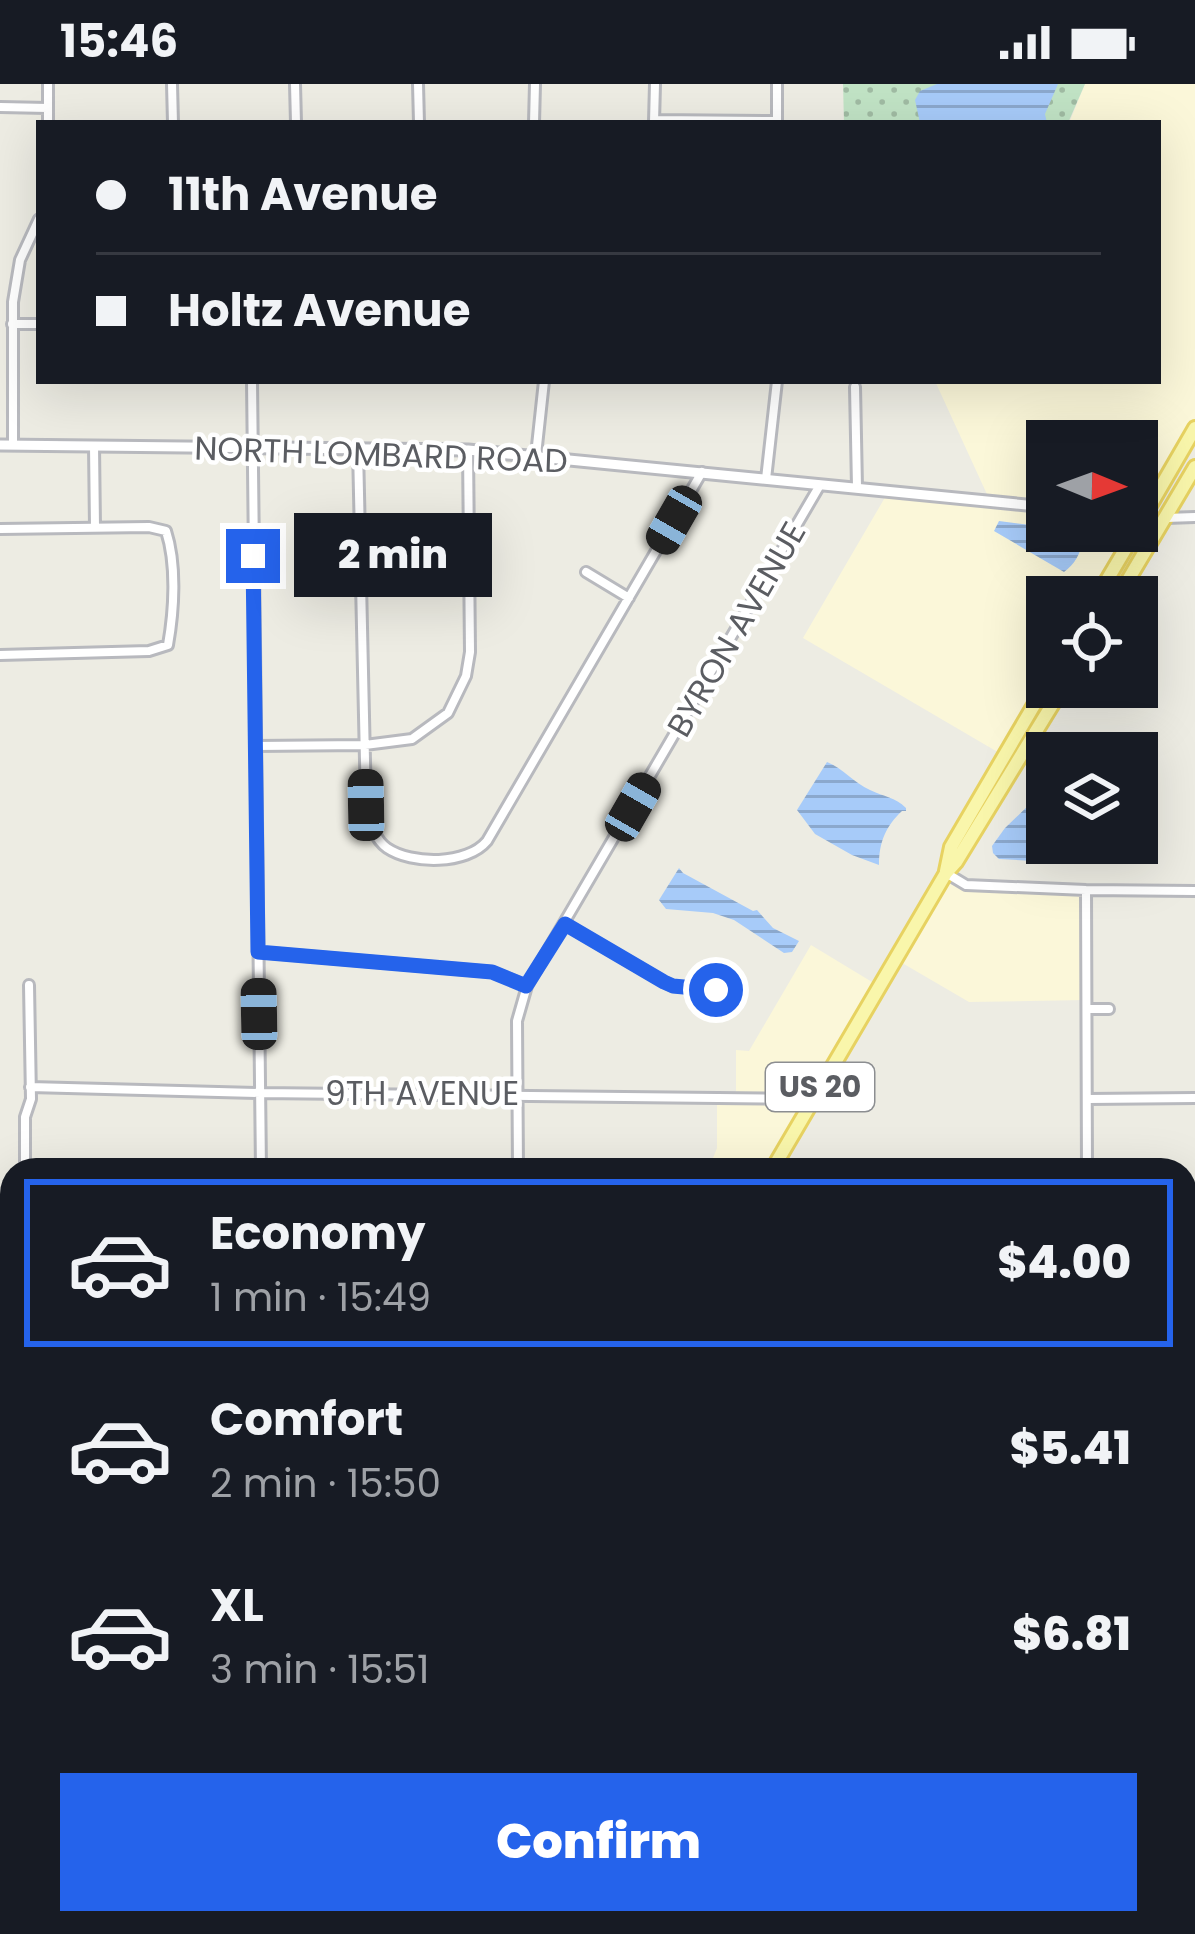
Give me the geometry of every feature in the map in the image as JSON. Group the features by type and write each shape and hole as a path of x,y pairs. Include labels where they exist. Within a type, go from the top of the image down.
{"main road":[{"path":"1158,490 1195,428"},
{"path":"1131,576 1166,518 1191,498 1195,467"},
{"name":"US 20","path":"946,873 951,847 1032,708"},
{"name":"US 20","path":"782,1158 946,873 1050,708"}],"street":[{"path":"48,84 48,120"},
{"path":"172,84 173,120"},
{"path":"296,84 296,120"},
{"path":"418,84 419,120"},
{"path":"534,120 535,84"},
{"path":"654,120 655,84"},
{"path":"777,84 777,120"},
{"path":"0,107 48,108"},
{"path":"14,445 16,279 36,225"},
{"path":"0,279 16,279"},
{"path":"12,324 36,324"},
{"path":"252,384 261,1158"},
{"path":"536,455 544,384"},
{"path":"766,479 776,384"},
{"path":"855,387 857,487"},
{"name":"NORTH LOMBARD ROAD","path":"0,445 468,450 1026,505"},
{"path":"94,446 95,527"},
{"path":"358,449 369,819 388,849 406,856 450,860 471,855 487,842 702,472"},
{"path":"256,746 406,741 448,713 466,676 471,640 468,450"},
{"name":"BYRON AVENUE","path":"518,1158 517,1021 526,986 821,484"},
{"path":"1158,520 1195,517"},
{"path":"0,529 149,526 166,531 171,550 172,625 168,645 149,651 0,655"},
{"path":"586,572 629,598"},
{"path":"946,873 966,884 1195,891"},
{"path":"1086,890 1087,1158"},
{"path":"565,924 673,986 716,990"},
{"path":"258,952 492,972 526,986"},
{"path":"25,1158 25,1117 31,1099 29,985"},
{"path":"1087,1009 1109,1009"},
{"name":"9TH AVENUE","path":"30,1087 814,1099"},
{"path":"1088,1099 1195,1098"}],"shaded area":[{"path":"1085,84 1195,84 1195,425 1158,489 1158,420 1026,420 1026,552 1121,552 1107,576 1026,576 1028,708 1001,754 803,638 887,494 991,503 936,384 1161,384 1161,120 1070,120"},
{"path":"946,875 966,886 1085,892 1085,1000 969,1002 897,960"},
{"path":"811,945 877,985 813,1097 736,1096 736,1050 749,1051"},
{"path":"717,1100 810,1101 776,1158 713,1158"}],"green space":[{"path":"843,84 1085,84 1069,120 844,120"}],"water":[{"path":"937,84 1058,84 1046,120 919,120 915,100 920,91"},
{"path":"999,521 1026,524 1026,550 994,531"},
{"path":"1030,552 1079,552 1064,572"},
{"path":"827,762 906,808 885,835 879,865 815,834 797,810"},
{"path":"1026,808 1026,861 999,859 993,853 992,846"},
{"path":"679,868 757,910 773,928 799,941 792,952 784,953 734,920 666,909 659,900"}],"route":[{"path":"253,556 258,952 492,972 526,986 565,924 673,986 716,990"}]}
